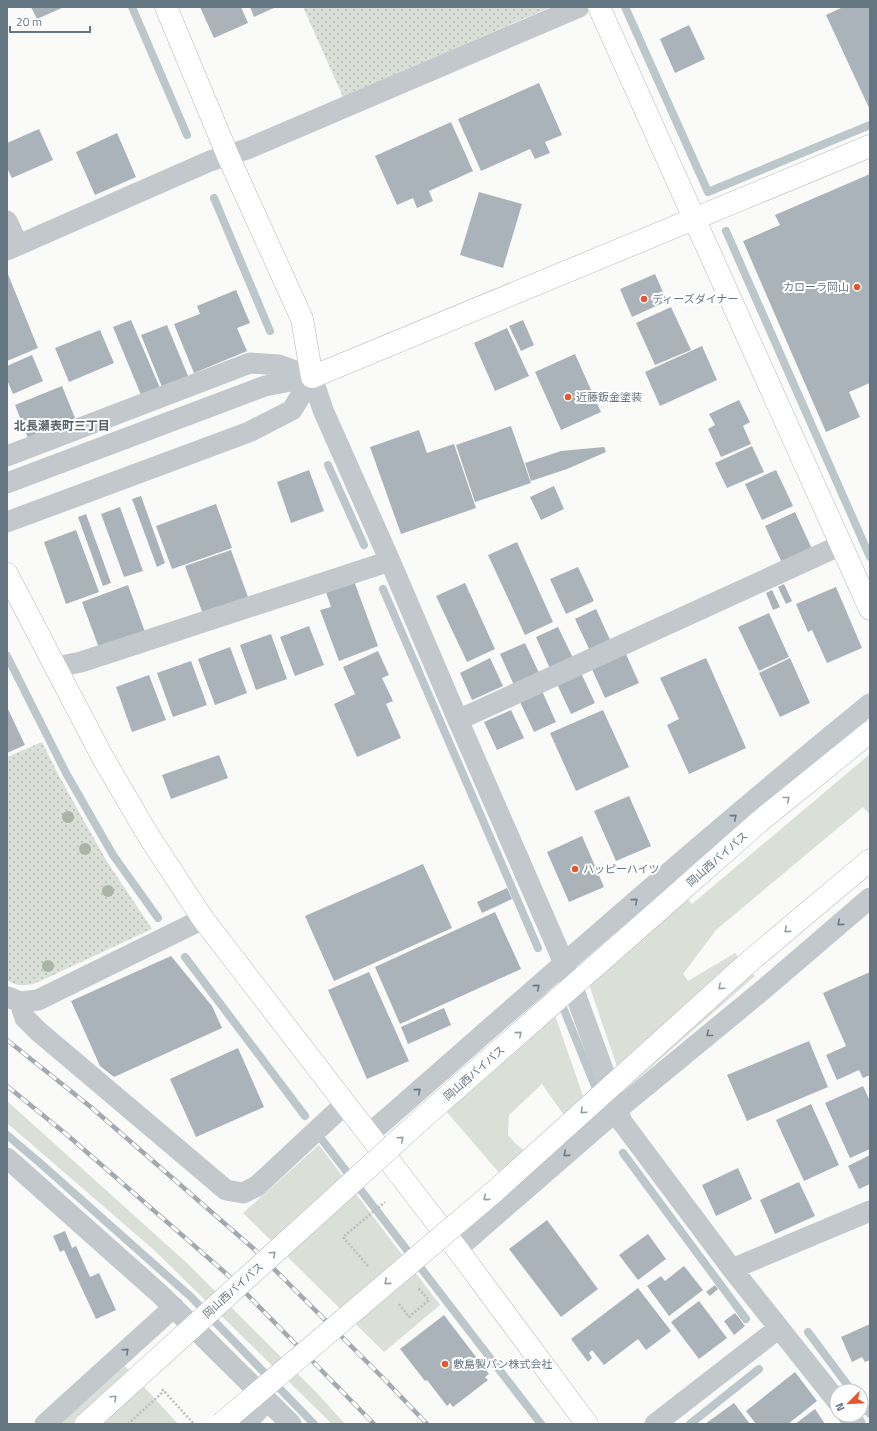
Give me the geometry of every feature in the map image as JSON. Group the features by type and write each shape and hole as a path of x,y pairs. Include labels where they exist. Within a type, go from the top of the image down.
{"main road":[{"path":"166,7 228,156 302,319 312,377 870,146"},
{"path":"599,7 870,610"},
{"path":"7,574 103,758 148,835 203,919 457,1249 587,1424"},
{"name":"岡山西バイパス","path":"86,1424 424,1118 684,888 760,821 870,732"},
{"path":"222,1424 495,1191 750,961 870,860"}],"street":[{"path":"7,221 12,247 210,161 247,149 579,7"},
{"path":"7,456 250,363 279,365 312,377"},
{"path":"7,483 265,386 312,377"},
{"path":"7,522 249,432 292,410 312,377"},
{"path":"312,377 323,410 564,963 622,1122 732,1269 829,1391"},
{"path":"458,720 841,545"},
{"path":"56,667 81,662 390,561"},
{"path":"368,1135 564,963 782,776 870,704"},
{"path":"457,1249 617,1110 764,989 870,898"},
{"path":"14,999 38,1000 203,919"},
{"path":"14,999 25,1018 38,1031 226,1190 243,1193 257,1186 345,1104"},
{"path":"7,1158 174,1307 291,1424"},
{"path":"732,1269 870,1211"},
{"path":"45,1424 174,1307"},
{"path":"655,1424 779,1328"},
{"path":"245,1424 267,1401"}],"path":[{"path":"372,1272 343,1237 386,1202"},
{"path":"413,1313 429,1300 420,1289"},
{"path":"159,1385 194,1424"},
{"path":"128,1424 164,1391"}],"shaded area":[{"path":"303,7 551,7 343,97"},
{"path":"42,742 59,776 106,860 152,929 36,983 21,985 14,984 7,980 7,757"},
{"path":"870,754 870,815 863,807 716,930 683,974 688,981 735,953 755,976 625,1090 582,964 671,882 692,904"},
{"path":"547,992 592,1122 578,1135 542,1084 509,1115 508,1135 515,1143 541,1165 513,1189 434,1097"},
{"path":"7,1101 188,1264 317,1393 345,1424 332,1424 154,1250 7,1123"},
{"path":"319,1145 440,1305 384,1352 243,1213"},
{"path":"125,1366 178,1424 60,1424"}],"building":[{"path":"31,7 64,7 37,19"},
{"path":"200,7 241,7 248,23 214,38"},
{"path":"250,7 276,7 254,17"},
{"path":"843,7 870,7 870,110 826,15"},
{"path":"689,25 705,59 675,73 660,39"},
{"path":"539,83 562,135 545,142 550,153 535,159 530,149 481,171 458,119"},
{"path":"451,122 473,171 429,191 433,201 417,208 413,198 397,205 375,156"},
{"path":"39,129 53,160 12,178 7,168 7,143"},
{"path":"117,133 136,177 95,195 76,152"},
{"path":"870,174 870,383 849,392 860,417 826,432 743,241 780,225 775,215"},
{"path":"479,192 522,204 503,268 460,255"},
{"path":"7,272 38,348 7,361"},
{"path":"655,274 667,301 632,317 620,289"},
{"path":"236,290 250,323 237,328 247,351 194,373 174,324 200,314 197,306"},
{"path":"671,307 691,350 655,365 636,323"},
{"path":"131,320 160,388 141,395 113,327"},
{"path":"523,320 534,345 521,351 509,326"},
{"path":"167,325 188,376 162,387 141,335"},
{"path":"507,328 529,376 495,391 474,343"},
{"path":"100,330 114,363 69,382 55,348"},
{"path":"702,346 717,380 660,406 645,372"},
{"path":"575,354 601,412 561,430 535,372"},
{"path":"32,355 43,381 13,394 7,380 7,366"},
{"path":"62,386 75,418 28,438 15,405"},
{"path":"739,400 750,422 743,426 751,444 721,457 708,429 715,425 709,414"},
{"path":"511,426 531,483 475,502 456,445"},
{"path":"419,430 427,453 454,444 476,508 401,534 370,447"},
{"path":"752,446 764,472 727,488 715,463"},
{"path":"604,447 606,452 567,469 531,481 525,463 561,451"},
{"path":"309,470 324,511 291,523 277,482"},
{"path":"776,470 793,506 762,520 745,484"},
{"path":"554,486 564,509 541,520 530,497"},
{"path":"141,496 165,563 157,567 132,499"},
{"path":"216,504 232,548 172,569 156,526"},
{"path":"120,507 143,571 124,577 101,514"},
{"path":"795,512 812,549 782,563 765,526"},
{"path":"86,514 111,583 103,586 78,517"},
{"path":"76,530 99,592 66,604 44,542"},
{"path":"517,542 553,622 525,635 488,555"},
{"path":"231,550 248,597 203,614 185,566"},
{"path":"578,567 594,601 566,614 550,579"},
{"path":"354,581 378,646 339,661 320,610 331,607 326,592"},
{"path":"465,583 495,649 467,662 436,596"},
{"path":"784,584 792,601 786,604 778,587"},
{"path":"128,585 145,632 99,648 82,602"},
{"path":"836,587 862,648 827,663 812,630 808,632 796,604"},
{"path":"772,590 780,607 773,610 766,593"},
{"path":"596,609 612,644 591,653 575,619"},
{"path":"769,613 789,657 759,671 738,627"},
{"path":"309,626 324,665 295,676 280,637"},
{"path":"558,627 574,660 551,671 536,637"},
{"path":"271,634 287,679 256,690 240,645"},
{"path":"525,643 539,673 514,685 500,654"},
{"path":"230,647 247,693 215,705 198,659"},
{"path":"378,651 389,675 382,678 393,701 386,704 401,738 357,757 334,704 355,694 343,667"},
{"path":"625,652 639,683 605,698 591,667"},
{"path":"490,658 503,686 472,700 460,673"},
{"path":"706,658 746,748 689,774 667,725 679,719 660,678"},
{"path":"790,658 810,703 780,717 759,673"},
{"path":"191,661 207,705 173,717 157,673"},
{"path":"581,673 595,703 571,714 557,684"},
{"path":"149,675 166,720 132,732 116,687"},
{"path":"542,691 556,722 534,732 520,702"},
{"path":"7,707 25,745 7,753"},
{"path":"511,710 524,738 497,750 484,722"},
{"path":"603,710 629,767 576,791 550,733"},
{"path":"219,755 228,778 171,799 162,775"},
{"path":"629,796 651,846 616,861 594,811"},
{"name":"ハッピーハイツ","path":"582,836 604,887 569,902 547,852"},
{"path":"423,864 452,928 334,981 305,916"},
{"path":"507,888 512,899 482,913 477,902"},
{"path":"495,912 521,969 400,1024 375,967"},
{"path":"171,956 212,1006 222,1028 114,1077 100,1066 71,1001"},
{"path":"369,972 409,1061 367,1079 328,990"},
{"path":"870,972 870,1075 863,1078 859,1070 837,1080 826,1055 846,1046 823,993"},
{"path":"444,1008 451,1025 408,1044 401,1027"},
{"path":"809,1041 828,1087 747,1121 727,1075"},
{"path":"238,1048 264,1107 196,1137 170,1079"},
{"path":"863,1086 870,1101 870,1149 850,1158 825,1103"},
{"path":"811,1104 839,1165 804,1181 776,1120"},
{"path":"870,1155 870,1184 859,1189 848,1166"},
{"path":"738,1168 752,1199 716,1216 702,1185"},
{"path":"799,1182 815,1216 775,1234 760,1200"},
{"path":"547,1220 598,1289 561,1317 509,1249"},
{"path":"65,1231 72,1248 76,1246 90,1277 99,1273 116,1310 96,1319 64,1250 60,1252 53,1236"},
{"path":"648,1234 666,1259 638,1280 619,1255"},
{"path":"684,1266 703,1290 669,1316 647,1286 661,1276 665,1281"},
{"path":"715,1285 718,1289 710,1296 706,1292"},
{"path":"638,1288 671,1331 646,1350 638,1339 604,1365 592,1350 589,1353 592,1358 588,1362 571,1339"},
{"path":"699,1301 727,1338 699,1359 671,1322"},
{"path":"735,1313 745,1326 734,1335 724,1321"},
{"path":"444,1315 489,1374 485,1377 488,1380 453,1407 450,1403 447,1406 400,1349"},
{"path":"870,1324 870,1360 865,1362 862,1357 852,1362 841,1337"},
{"path":"795,1372 817,1401 788,1424 756,1424 746,1411"},
{"path":"734,1403 750,1424 705,1424"},
{"path":"815,1409 825,1424 795,1424"}],"waterway":[{"path":"132,7 187,135"},
{"path":"625,7 708,192 870,125"},
{"path":"214,198 270,331"},
{"path":"726,231 870,557"},
{"path":"328,465 364,545"},
{"path":"383,589 538,948"},
{"path":"7,656 66,773 113,855 158,918"},
{"path":"185,957 305,1116"},
{"path":"560,1000 599,1096"},
{"path":"7,1135 191,1297 314,1424"},
{"path":"323,1141 541,1424"},
{"path":"623,1153 746,1319"},
{"path":"808,1332 846,1383"},
{"path":"690,1424 759,1369"}],"railway":[{"path":"7,1040 92,1108 254,1249 427,1424"},
{"path":"7,1086 66,1134 229,1276 374,1424"}],"place":[{"name":"カローラ岡山","path":"857,287"},
{"name":"ディーズダイナー","path":"644,299"},
{"name":"近藤鈑金塗装","path":"568,397"},
{"name":"ハッピーハイツ","path":"575,869"},
{"name":"敷島製パン株式会社","path":"445,1364"}],"district":[{"name":"北長瀬表町三丁目","path":"62,425"}]}
